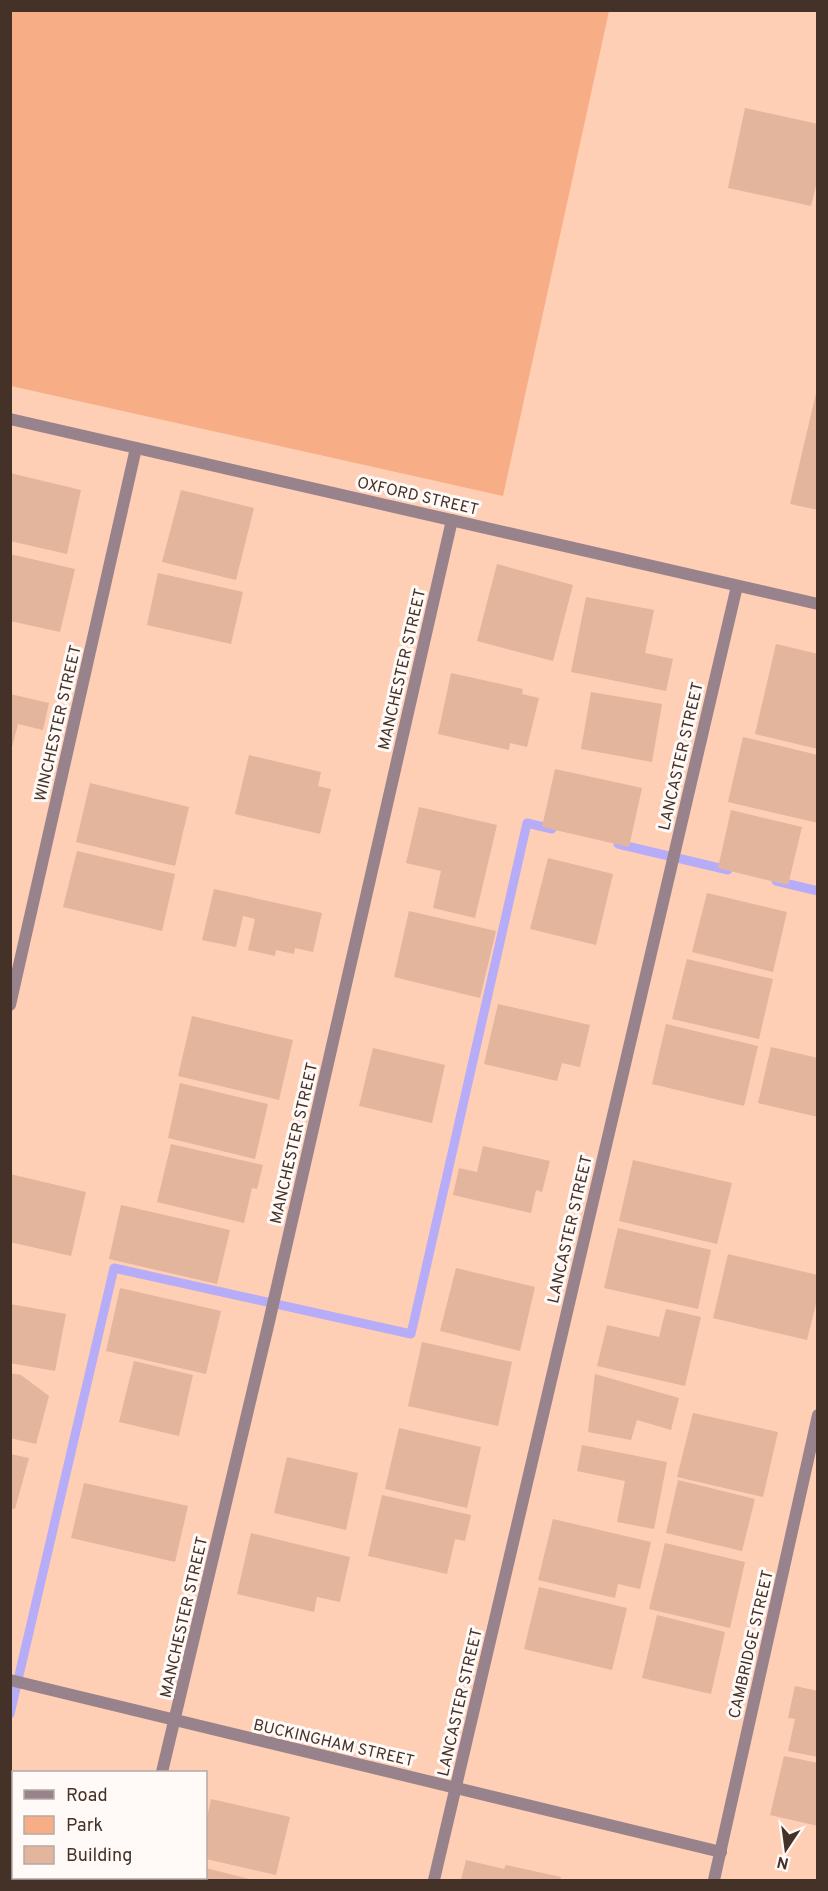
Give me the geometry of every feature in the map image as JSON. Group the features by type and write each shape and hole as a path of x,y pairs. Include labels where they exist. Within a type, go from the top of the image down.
{"street":[{"name":"OXFORD STREET","path":"10,419 818,604"},
{"name":"WINCHESTER STREET","path":"10,1005 136,448"},
{"name":"MANCHESTER STREET","path":"163,1771 176,1721 453,520"},
{"name":"LANCASTER STREET","path":"434,1881 737,585"},
{"name":"CAMBRIDGE STREET","path":"714,1881 817,1419"},
{"name":"BUCKINGHAM STREET","path":"10,1680 721,1852"}],"green space":[{"path":"11,10 609,11 503,496 11,386"}],"building":[{"path":"745,108 818,124 818,178 811,206 728,188"},
{"path":"818,389 818,510 790,504"},
{"path":"10,473 81,490 67,554 10,541"},
{"path":"181,490 254,508 236,580 162,562"},
{"path":"10,554 75,569 60,632 10,621"},
{"path":"497,564 573,585 553,661 477,641"},
{"path":"158,573 243,592 231,644 147,625"},
{"path":"586,597 654,610 645,653 673,659 666,691 571,672"},
{"path":"776,644 818,654 818,749 755,734"},
{"path":"451,673 523,689 522,694 539,698 527,747 510,743 509,750 438,734"},
{"path":"591,692 662,704 652,762 581,749"},
{"path":"10,694 49,703 43,730 18,724 11,751"},
{"path":"743,737 818,755 818,823 728,802"},
{"path":"249,755 321,772 318,786 331,789 320,834 235,814"},
{"path":"555,769 642,788 629,847 542,827"},
{"path":"90,783 189,807 175,866 76,842"},
{"path":"419,807 497,825 475,918 433,908 441,871 406,863"},
{"path":"731,810 802,827 788,885 718,868"},
{"path":"77,851 175,874 162,931 63,907"},
{"path":"548,858 613,874 596,945 530,929"},
{"path":"214,889 322,913 313,952 295,948 294,954 276,950 275,956 248,950 255,919 243,916 236,947 202,940"},
{"path":"707,893 787,912 773,972 692,952"},
{"path":"409,911 496,931 480,998 394,977"},
{"path":"687,959 773,979 759,1039 672,1019"},
{"path":"498,1004 590,1025 580,1067 562,1063 557,1081 484,1064"},
{"path":"192,1016 293,1040 279,1100 178,1076"},
{"path":"666,1024 758,1046 744,1106 652,1084"},
{"path":"771,1047 818,1058 818,1117 758,1103"},
{"path":"373,1048 445,1065 432,1123 359,1106"},
{"path":"180,1083 268,1104 255,1159 168,1138"},
{"path":"171,1144 263,1165 257,1189 252,1188 244,1223 157,1202"},
{"path":"483,1146 550,1161 542,1192 536,1190 531,1213 453,1195 459,1168 477,1172"},
{"path":"633,1160 732,1183 717,1244 619,1221"},
{"path":"10,1174 86,1192 71,1256 10,1242"},
{"path":"121,1205 230,1230 217,1284 109,1259"},
{"path":"618,1228 711,1250 698,1309 604,1288"},
{"path":"728,1254 818,1275 818,1296 807,1340 713,1318"},
{"path":"456,1268 535,1287 520,1351 440,1331"},
{"path":"120,1288 221,1311 206,1374 106,1351"},
{"path":"10,1304 66,1314 55,1371 10,1363"},
{"path":"666,1309 701,1317 685,1386 597,1366 607,1325 659,1337"},
{"path":"422,1342 512,1362 498,1426 408,1406"},
{"path":"134,1361 193,1375 179,1436 119,1422"},
{"path":"10,1373 21,1375 49,1396 36,1444 10,1438"},
{"path":"595,1374 679,1398 671,1430 637,1420 631,1440 588,1432"},
{"path":"693,1413 778,1432 763,1497 677,1477"},
{"path":"399,1428 481,1447 467,1508 385,1489"},
{"path":"582,1445 667,1462 654,1529 617,1522 625,1481 577,1471"},
{"path":"10,1454 29,1458 15,1509 10,1508"},
{"path":"287,1457 358,1473 346,1530 274,1513"},
{"path":"678,1480 755,1499 742,1551 666,1533"},
{"path":"84,1483 188,1506 175,1562 71,1538"},
{"path":"382,1495 471,1515 465,1541 455,1539 447,1574 368,1556"},
{"path":"553,1519 651,1542 640,1589 618,1584 615,1598 538,1580"},
{"path":"251,1533 350,1557 340,1602 317,1597 314,1612 237,1594"},
{"path":"665,1543 745,1562 730,1628 649,1609"},
{"path":"539,1587 627,1608 612,1670 524,1649"},
{"path":"657,1615 725,1632 711,1694 642,1678"},
{"path":"795,1686 818,1691 818,1757 788,1751 795,1719 788,1718"},
{"path":"784,1756 818,1763 818,1826 770,1815"},
{"path":"211,1799 290,1817 276,1875 207,1859 207,1817"},
{"path":"466,1860 504,1869 506,1865 561,1877 560,1880 461,1880"},
{"path":"207,1868 253,1880 186,1880 207,1879"}],"waterway":[{"path":"10,1714 114,1268 411,1334 527,823 552,829"},
{"path":"618,844 728,870"},
{"path":"776,881 818,891"}]}
